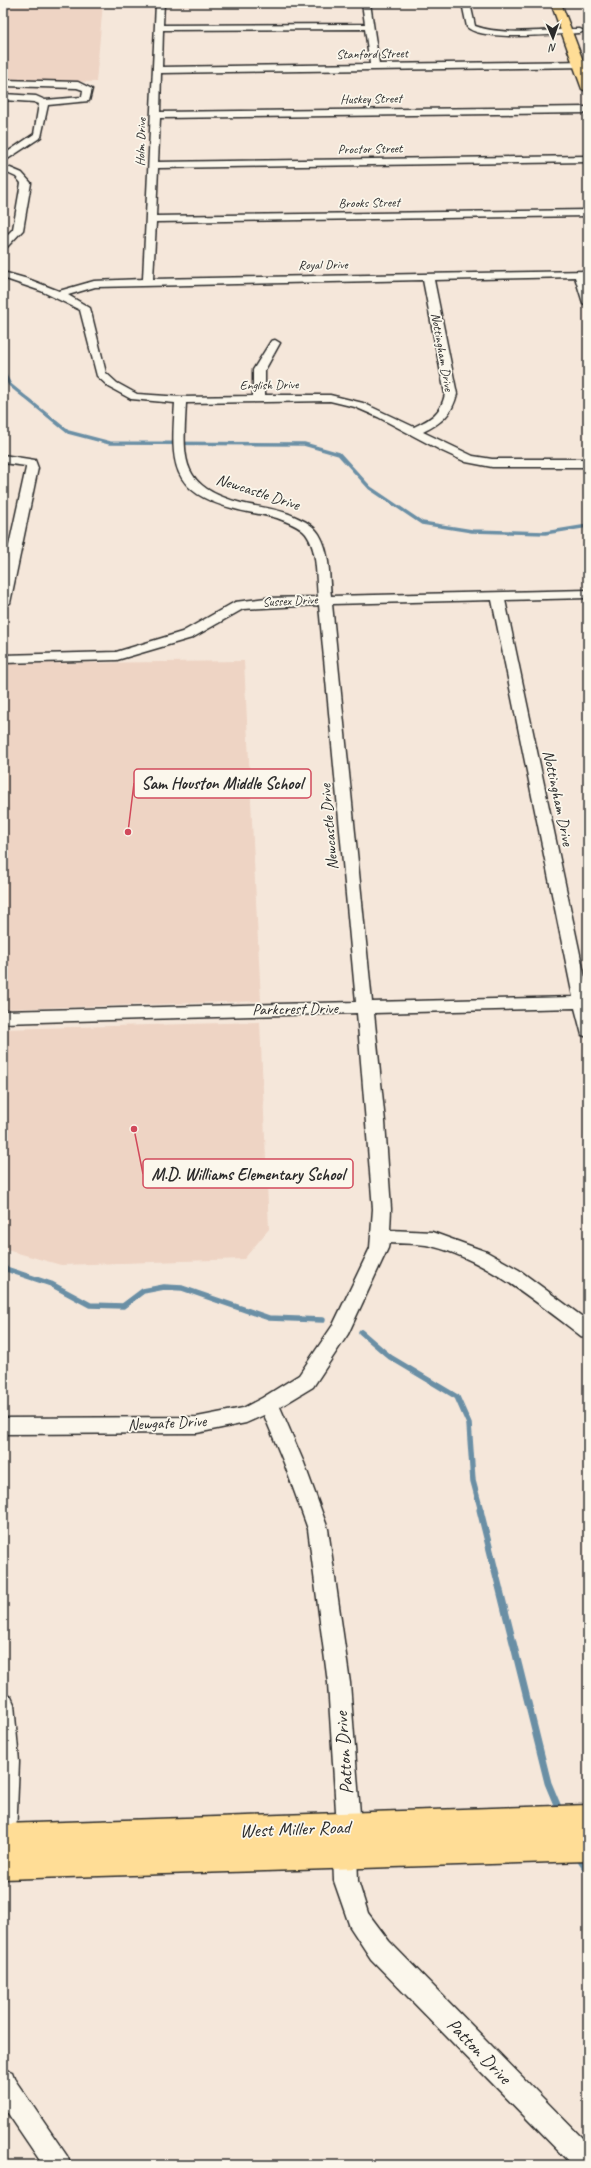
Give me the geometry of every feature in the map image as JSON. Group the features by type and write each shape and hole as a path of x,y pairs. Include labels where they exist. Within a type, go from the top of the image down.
{"main road":[{"path":"556,3 566,31 583,64 588,89"},
{"path":"574,17 581,35"},
{"name":"West Miller Road","path":"347,1840 588,1819"},
{"name":"West Miller Road","path":"3,1850 347,1840 588,1846"}],"street":[{"name":"Holm Drive","path":"148,282 160,3"},
{"path":"366,3 375,67"},
{"path":"466,3 471,27 486,32 566,31 581,35"},
{"path":"159,28 369,26"},
{"name":"Stanford Street","path":"157,70 583,64"},
{"path":"3,83 78,85 88,89 86,99 44,103 36,99 3,97"},
{"path":"3,159 38,135 44,103"},
{"name":"Huskey Street","path":"155,115 588,110"},
{"name":"Proctor Street","path":"153,165 588,159"},
{"path":"3,168 19,175 26,183 18,230 3,245"},
{"name":"Brooks Street","path":"151,219 588,213"},
{"path":"583,274 588,303"},
{"name":"Royal Drive","path":"60,294 94,284 583,274"},
{"name":"English Drive","path":"3,275 28,281 60,294 85,308 101,374 109,381 135,397 181,400 330,398 359,405 382,415 413,432 470,459 492,463 518,464 588,463"},
{"name":"Nottingham Drive","path":"413,432 440,419 449,404 451,394 428,277"},
{"path":"259,399 259,370 275,343"},
{"name":"Newcastle Drive","path":"181,400 179,445 180,465 184,476 199,492 238,506 279,514 300,523 312,533 317,542 325,600 376,1122 382,1209 379,1248 368,1275 341,1329"},
{"path":"3,459 31,463 32,468 3,603"},
{"name":"Sussex Drive","path":"3,659 117,656 188,635 240,605 266,602 588,594"},
{"name":"Nottingham Drive","path":"498,596 585,1002 588,1031"},
{"name":"Parkcrest Drive","path":"3,1017 585,1002"},
{"path":"381,1236 432,1239 480,1257 512,1275 588,1331"},
{"name":"Newgate Drive","path":"3,1426 197,1425 246,1414 269,1404 306,1381 341,1329"},
{"name":"Patton Drive","path":"269,1404 294,1463 318,1530 339,1683 347,1840 346,1881 358,1919 380,1950 588,2163"},
{"path":"3,1704 8,1739 8,1784 3,1850"},
{"path":"3,2081 5,2087 58,2165"}],"shaded area":[{"path":"3,3 103,3 96,82 3,80"},
{"path":"244,661 261,1001 3,1009 3,664"},
{"path":"260,1022 269,1229 244,1259 61,1265 3,1249 3,1029"}],"waterway":[{"path":"3,372 10,385 68,432 110,443 304,444 339,454 370,488 422,523 472,531 545,533 588,526"},
{"path":"3,1268 51,1284 90,1305 123,1306 143,1291 164,1287 182,1288 269,1318 323,1320"},
{"path":"361,1332 390,1357 457,1397 469,1424 473,1481 481,1511"},
{"path":"480,1510 548,1783 558,1807"},
{"path":"577,1855 588,1871"}],"place":[{"name":"Sam Houston Middle School","path":"128,832"},
{"name":"M.D. Williams Elementary School","path":"134,1129"}]}
